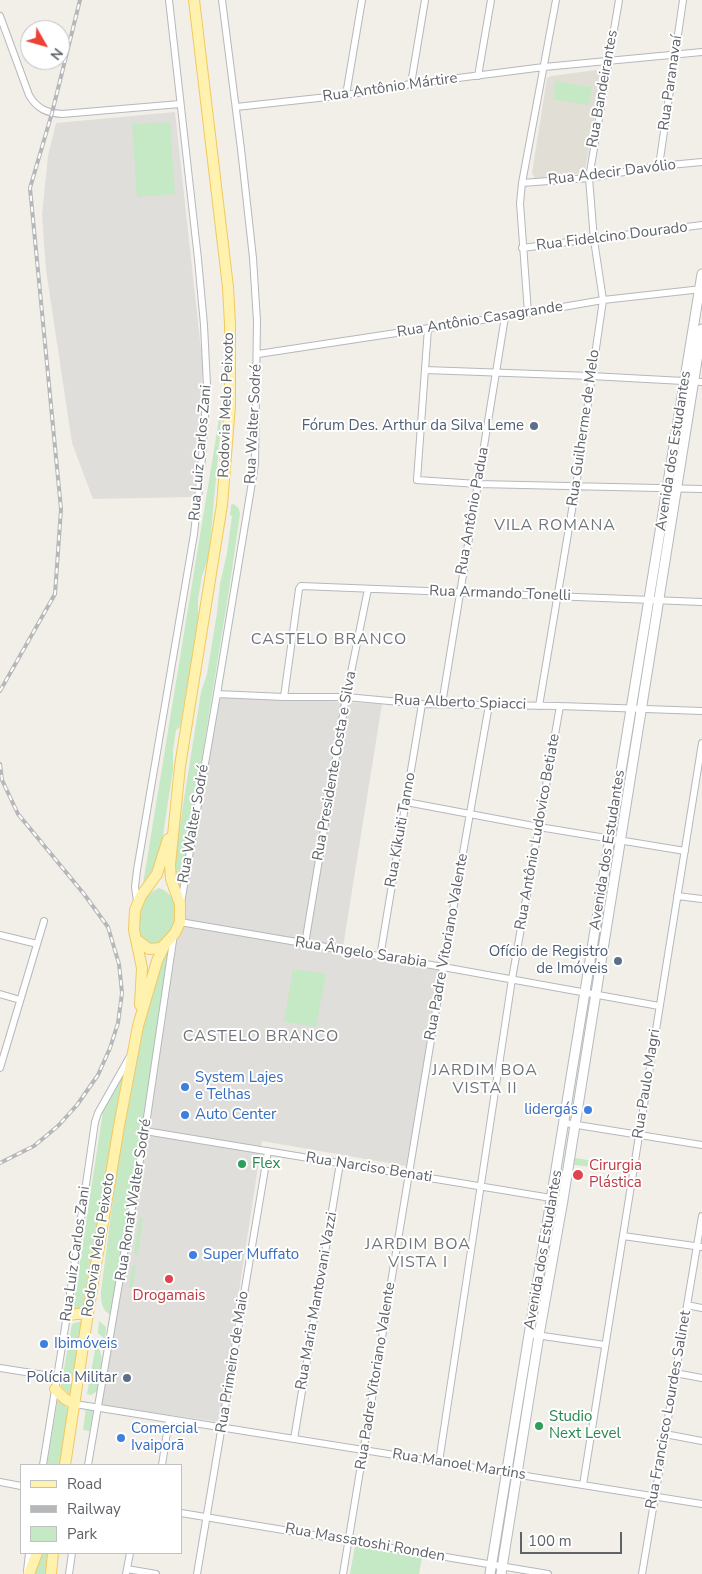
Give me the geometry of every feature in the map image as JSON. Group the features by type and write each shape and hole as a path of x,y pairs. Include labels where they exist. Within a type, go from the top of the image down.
{"main road":[{"name":"Rodovia Melo Peixoto","path":"65,1464 119,1126 138,1026 157,962 165,944 175,933 180,922 180,904 171,879 170,864 181,757 222,505 230,405 228,287 194,0"},
{"name":"Rodovia Melo Peixoto","path":"138,1026 142,968 134,930 134,919 137,903 157,874 163,858 176,807"},
{"path":"150,886 163,883 176,892"},
{"path":"137,940 149,949 161,948 165,944"},
{"path":"68,1315 88,1313"},
{"path":"55,1389 74,1404"},
{"path":"28,1574 37,1554"},
{"path":"51,1574 54,1554"}],"street":[{"name":"Rua Luiz Carlos Zani","path":"137,903 135,887 137,870 194,534 201,471 206,386 204,325 169,0"},
{"name":"Rua Walter Sodré","path":"180,904 255,464 258,354 253,258 222,0"},
{"path":"346,95 362,0"},
{"path":"411,84 425,0"},
{"path":"478,76 491,0"},
{"path":"528,313 520,203 522,183 556,0"},
{"name":"Rua Bandeirantes","path":"588,178 619,0"},
{"name":"Rua Paranavaí","path":"660,166 683,0"},
{"path":"0,16 29,95 35,104 44,110 62,114 180,104"},
{"name":"Rua Antônio Mártire","path":"236,107 346,95 411,84 544,67 702,52"},
{"name":"Rua Adecir Davólio","path":"522,183 588,178 660,166 702,162"},
{"name":"Rua Guilherme de Melo","path":"539,706 576,486 603,300 594,240 588,178"},
{"name":"Rua Fidelcino Dourado","path":"522,248 702,225"},
{"name":"Avenida dos Estudantes","path":"693,382 702,274"},
{"name":"Rua Antônio Casagrande","path":"258,354 505,317 603,300 701,289"},
{"name":"Rua Antônio Padua","path":"442,704 505,317"},
{"path":"428,328 417,480 478,484 702,489"},
{"name":"Avenida dos Estudantes","path":"502,1570 528,1407 534,1334 552,1198 620,840 641,709 654,599 672,489 702,329"},
{"path":"425,370 693,382"},
{"name":"Rua Armando Tonelli","path":"284,697 299,589 301,586 702,602"},
{"name":"Rua Presidente Costa e Silva","path":"305,944 346,697 368,589"},
{"name":"Avenida dos Estudantes","path":"491,1569 518,1405 563,1200 575,1124 610,838 630,709 654,599"},
{"name":"Rua Alberto Spiacci","path":"217,694 346,697 422,704 560,706 702,712"},
{"name":"Rua Kikuiti Tanno","path":"380,957 422,704"},
{"name":"Rua Padre Vitoriano Valente","path":"344,1574 443,967 489,705"},
{"name":"Rua Antônio Ludovico Betiate","path":"439,1462 512,979 560,706"},
{"name":"Rua Paulo Magri","path":"583,1485 702,743"},
{"path":"406,802 539,827 685,851"},
{"path":"677,896 702,899"},
{"path":"0,1068 2,1053 44,921"},
{"name":"Rua Ângelo Sarabia","path":"180,922 660,1006"},
{"name":"Rua Ronat Walter Sodré","path":"88,1464 146,1130 175,933"},
{"path":"0,935 37,944"},
{"path":"0,994 20,1000"},
{"name":"Rua Luiz Carlos Zani","path":"43,1464 68,1315 96,1122 98,1113 133,1051"},
{"path":"565,1123 702,1145"},
{"name":"Rua Narciso Benati","path":"146,1130 563,1200"},
{"name":"Rua Primeiro de Maio","path":"197,1574 268,1151"},
{"name":"Rua Maria Mantovani Vazzi","path":"294,1439 340,1163"},
{"name":"Rua Francisco Lourdes Salinet","path":"642,1574 675,1373 699,1247 702,1216"},
{"path":"623,1236 699,1247"},
{"path":"687,1305 702,1308"},
{"path":"534,1334 606,1345"},
{"path":"0,1368 57,1377"},
{"path":"675,1373 702,1378"},
{"name":"Rua Manoel Martins","path":"74,1404 702,1504"},
{"path":"518,1405 528,1407"},
{"path":"162,1464 169,1419"},
{"path":"665,1434 702,1441"},
{"path":"0,1482 20,1486"},
{"name":"Rua Massatoshi Ronden","path":"182,1513 349,1540 491,1569 548,1574"},
{"path":"28,1574 29,1554"},
{"path":"69,1574 72,1554"},
{"path":"130,1554 127,1572 156,1574"}],"shaded area":[{"path":"596,70 602,75 585,171 583,173 535,179 532,173 547,78"},
{"path":"175,112 203,368 194,497 93,499 72,443 46,270 42,215 48,156 56,123"},
{"path":"217,695 382,704 342,953 440,970 406,1166 262,1141 219,1422 101,1405"}],"green space":[{"path":"556,81 592,87 589,105 553,99"},
{"path":"170,122 175,194 137,197 132,124"},
{"path":"222,412 209,555 202,576 198,599 198,624 180,727 176,730 173,770 159,861 147,881 143,884 220,413"},
{"path":"234,504 239,509 240,514 181,887 176,884 174,866 201,692 207,674 220,584 227,553 232,516 230,515 231,505"},
{"path":"159,888 172,898 176,907 176,918 173,929 162,945 150,946 141,938 141,909 147,897"},
{"path":"180,922 111,1315 103,1308 101,1291 138,1026 158,964"},
{"path":"293,969 326,974 316,1027 284,1022"},
{"path":"129,1065 85,1309 72,1312 103,1112"},
{"path":"575,1158 594,1161 593,1167 574,1165"},
{"path":"139,1218 143,1218 138,1256 134,1254"},
{"path":"136,1265 133,1288 129,1287 132,1266"},
{"path":"84,1320 72,1397 61,1386 72,1324"},
{"path":"99,1321 106,1327 105,1339 98,1333"},
{"path":"96,1345 102,1361 97,1391 91,1395 87,1394"},
{"path":"58,1398 68,1409 61,1464 47,1464"},
{"path":"86,1408 93,1411 90,1431 83,1430"},
{"path":"355,1546 422,1557 419,1574 350,1574"},
{"path":"41,1554 49,1554 45,1574 33,1574"}],"railway":[{"path":"0,691 55,594 61,509 30,188 52,113 80,0"},
{"path":"0,764 2,780 18,814 84,894 108,927 119,964 122,993 118,1023 110,1048 98,1075 77,1105 58,1126 34,1146 0,1163"}],"place":[{"name":"Fórum Des. Arthur da Silva Leme","path":"534,426"},
{"name":"Ofício de Registro de Imóveis","path":"618,961"},
{"name":"System Lajes e Telhas","path":"185,1087"},
{"name":"lidergás","path":"588,1110"},
{"name":"Auto Center","path":"185,1115"},
{"name":"Flex","path":"242,1164"},
{"name":"Cirurgia Plástica","path":"578,1175"},
{"name":"Super Muffato","path":"193,1255"},
{"name":"Drogamais","path":"169,1279"},
{"name":"Ibimóveis","path":"44,1344"},
{"name":"Polícia Militar","path":"127,1378"},
{"name":"Studio Next Level","path":"539,1426"},
{"name":"Comercial Ivaiporã","path":"121,1438"}],"district":[{"name":"VILA ROMANA","path":"555,526"},
{"name":"CASTELO BRANCO","path":"329,640"},
{"name":"CASTELO BRANCO","path":"261,1037"},
{"name":"JARDIM BOA VISTA II","path":"485,1080"},
{"name":"JARDIM BOA VISTA I","path":"418,1254"}]}
